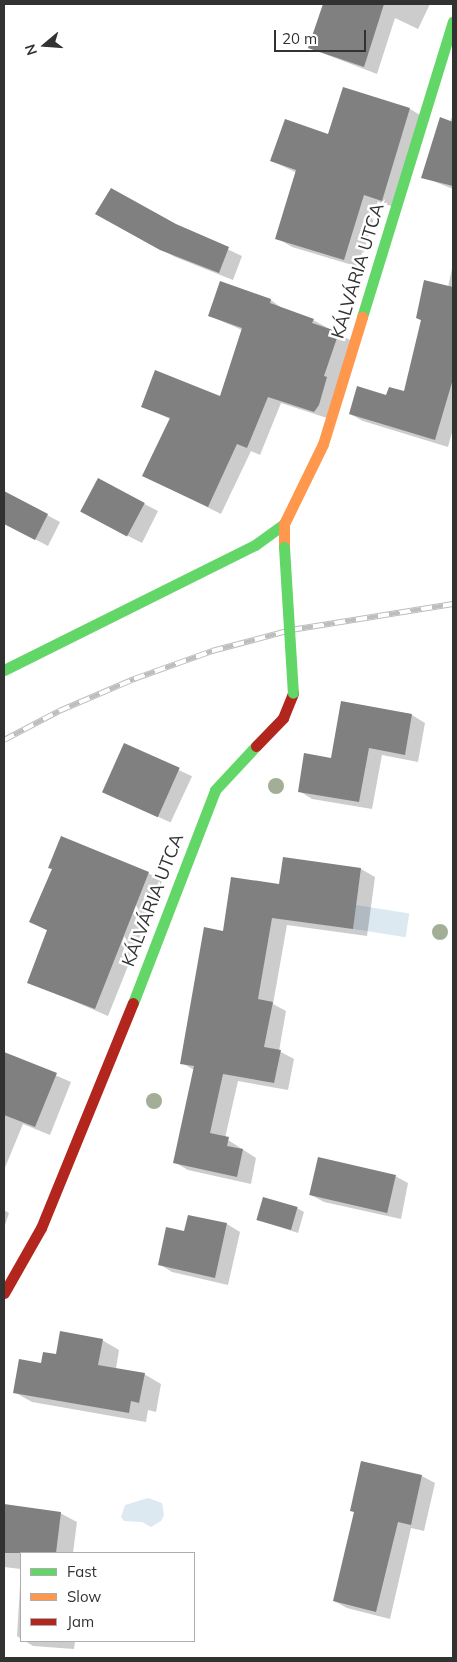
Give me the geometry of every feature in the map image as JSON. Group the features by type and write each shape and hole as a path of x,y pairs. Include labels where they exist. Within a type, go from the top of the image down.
{"street":[{"name":"KÁLVÁRIA UTCA","path":"4,1293 41,1228 101,1087 215,790 283,718 293,693 284,524 323,444 453,22"},
{"name":"KÁLVÁRIA UTCA","path":"4,670 255,545 284,524"}],"shaded area":[{"path":"356,905 409,913 406,937 352,929"},
{"path":"148,1498 162,1503 164,1515 161,1521 151,1527 142,1522 124,1521 121,1517 125,1505"}],"building":[{"path":"323,4 384,4 364,67 308,48"},
{"path":"343,87 410,108 382,201 364,195 344,260 275,239 296,170 270,161 285,119 328,134"},
{"path":"440,117 453,122 453,186 421,178"},
{"path":"111,188 176,224 229,247 219,273 160,250 95,214"},
{"path":"424,280 453,287 453,379 435,440 349,414 357,386 386,395 389,387 404,391 421,320 416,318"},
{"path":"220,281 271,299 270,303 314,319 312,323 339,332 324,376 327,377 319,405 314,412 268,397 247,448 237,444 208,507 142,476 170,418 141,407 155,370 220,396 242,328 208,316"},
{"path":"98,478 145,503 127,536 80,512"},
{"path":"4,491 48,514 35,540 4,524"},
{"path":"341,701 412,714 405,755 369,748 359,802 298,792 304,753 331,758"},
{"path":"124,743 180,768 158,817 102,792"},
{"path":"61,836 149,872 95,1009 27,983 47,930 29,922 52,869 48,868"},
{"path":"283,857 361,868 353,929 272,918 258,999 273,1002 264,1047 281,1050 274,1083 223,1074 210,1133 229,1137 227,1146 243,1149 237,1177 173,1163 194,1066 180,1064 204,927 223,931 231,877 279,884"},
{"path":"4,1052 57,1073 35,1127 4,1115"},
{"path":"318,1157 396,1175 387,1213 309,1195"},
{"path":"263,1197 298,1207 291,1230 256,1220"},
{"path":"188,1215 227,1223 215,1278 158,1265 166,1227 184,1231"},
{"path":"60,1331 103,1339 98,1365 145,1373 139,1403 131,1401 129,1413 13,1393 19,1359 41,1363 43,1352 56,1354"},
{"path":"361,1461 422,1475 411,1525 398,1522 376,1612 333,1601 354,1512 350,1511"},
{"path":"4,1504 61,1512 56,1552 4,1553"}],"railway":[{"path":"4,740 59,711 134,679 212,651 291,630 453,604"}],"traffic: fast":[{"path":"362,317 453,22"},
{"path":"4,670 255,545 284,524"},
{"path":"284,547 293,693"},
{"path":"133,1003 215,790 256,746"}],"traffic: slow":[{"path":"284,547 284,524 323,444 362,317"}],"traffic: jam":[{"path":"256,746 283,718 293,693"},
{"path":"4,1293 41,1228 133,1003"}]}
